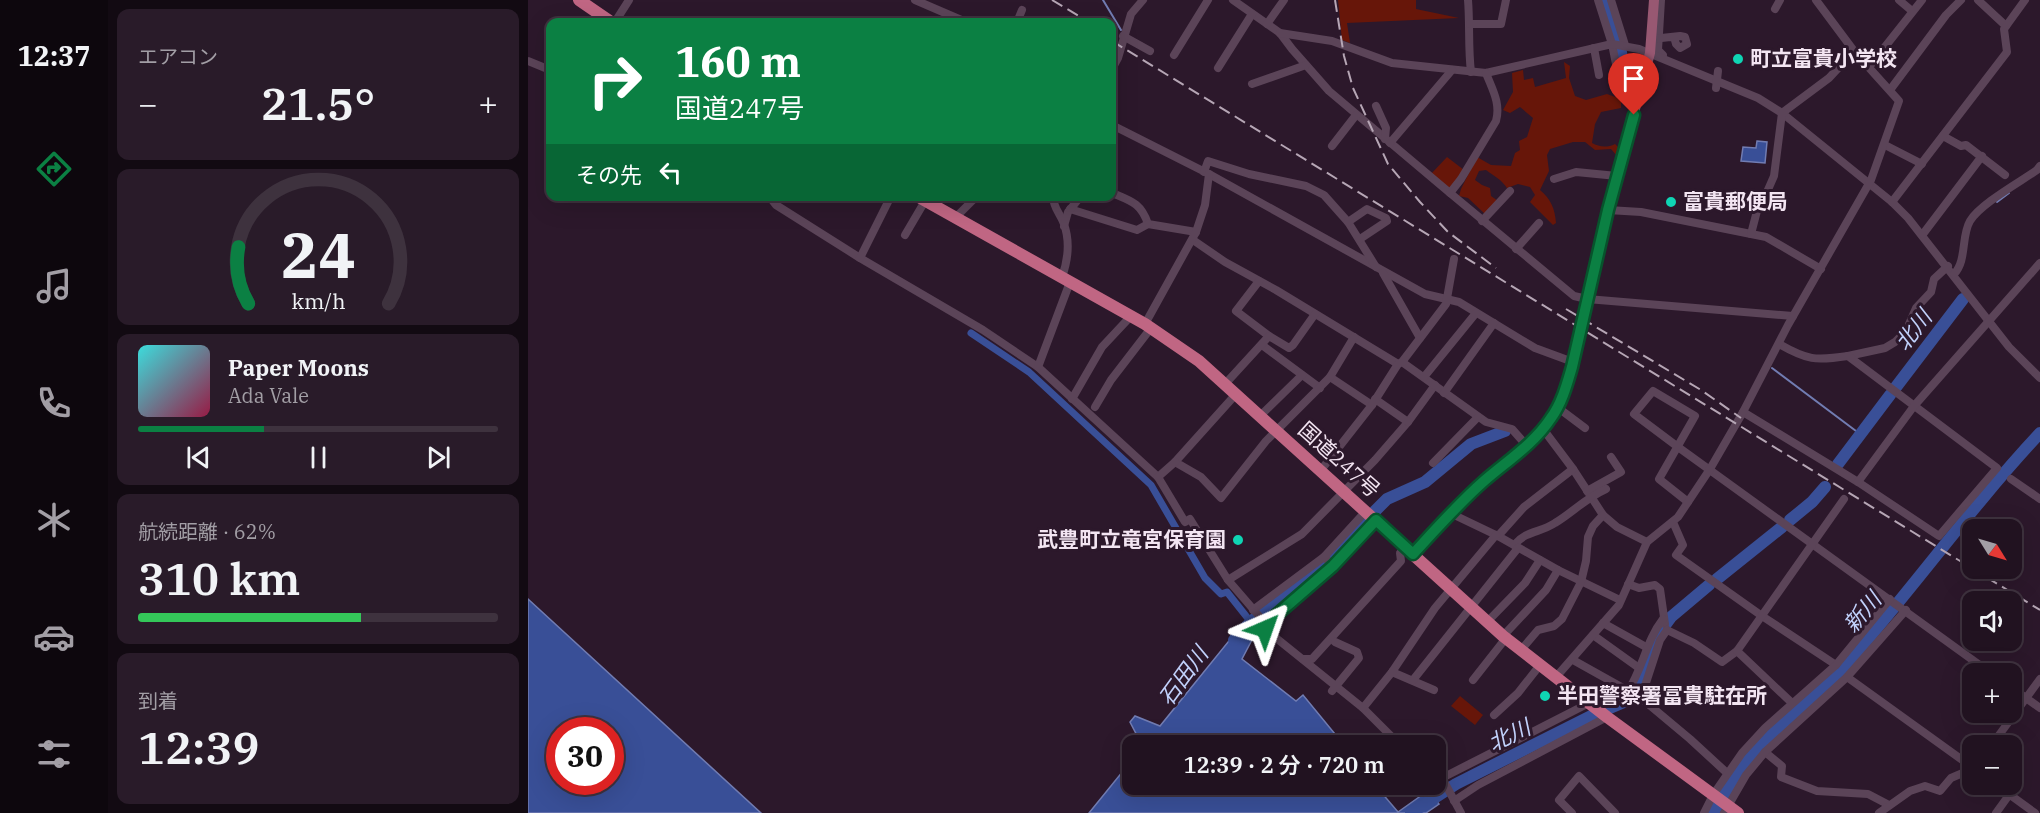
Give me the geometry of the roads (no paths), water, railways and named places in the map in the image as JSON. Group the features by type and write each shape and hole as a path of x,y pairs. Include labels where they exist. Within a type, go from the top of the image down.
{"highway":[{"path":"579,0 607,18"},
{"name":"国道247号","path":"925,201 1148,324 1199,361 1262,415 1470,608 1591,705 1713,795 1730,811"}],"main road":[{"path":"1409,549 1484,481 1527,446 1543,429 1567,385 1608,210 1656,48 1657,2"}],"street":[{"path":"616,18 629,0"},
{"path":"915,0 957,18"},
{"path":"1116,62 1131,14 1143,0"},
{"path":"1174,55 1208,0"},
{"path":"1234,0 1280,33 1329,90 1358,116 1574,296 1587,299 1793,316"},
{"path":"1267,24 1284,0"},
{"path":"1468,0 1470,24 1468,52 1471,72"},
{"path":"1470,24 1501,24 1506,0"},
{"path":"1598,0 1612,44 1622,94"},
{"path":"1611,0 1625,45"},
{"path":"1657,2 1665,3 1670,0"},
{"path":"1775,9 1780,0"},
{"path":"1556,677 1573,660 1620,600 1647,542 1678,517 1710,469 1869,182 1885,145 1899,101 1854,51 1816,0"},
{"path":"1899,0 1912,11"},
{"path":"1869,67 1922,0"},
{"path":"1890,90 1946,15 1961,0"},
{"path":"1978,0 2006,26"},
{"path":"1893,200 2007,52 2004,29 2025,0"},
{"path":"1019,18 1022,10"},
{"path":"1218,68 1252,14"},
{"path":"1280,33 1332,41 1392,63 1486,73 1612,44 1656,48 1784,111 1893,200 1924,232 2009,347 2040,378"},
{"path":"1123,36 1150,51"},
{"path":"1656,48 1674,37"},
{"path":"1594,48 1599,75"},
{"path":"1751,234 1755,214 1773,176 1784,111 1829,78 1854,51"},
{"path":"528,61 546,68"},
{"path":"1252,84 1306,65"},
{"path":"1698,80 1703,69"},
{"path":"1385,139 1452,70"},
{"path":"1716,88 1718,71"},
{"path":"1450,194 1496,121 1497,103 1486,73"},
{"path":"1376,106 1386,128 1385,139"},
{"path":"1332,146 1358,116"},
{"path":"1116,127 1207,173 1425,294 1459,302 1535,348 1573,362"},
{"path":"1943,136 1961,147 1966,145 2005,175"},
{"path":"1885,145 1922,164"},
{"path":"1924,232 1982,156"},
{"path":"1095,407 1148,324 1195,236 1205,205 1208,161 1249,174 1306,186 1324,195 1360,239 1420,338"},
{"path":"1955,272 1969,222 1979,210 2040,166"},
{"path":"1554,179 1576,172 1617,176"},
{"path":"1482,221 1510,190"},
{"path":"1116,195 1139,206 1148,224"},
{"path":"773,201 860,258 983,330 1038,367 1158,477 1185,522 1190,519 1228,580 1266,624 1265,629 1303,659 1310,670 1363,708 1390,735"},
{"path":"776,205 779,201"},
{"path":"860,258 888,201"},
{"path":"905,235 920,201"},
{"path":"955,218 972,201"},
{"path":"1038,367 1068,262 1067,237 1053,201"},
{"path":"1064,226 1070,209 1077,201"},
{"path":"1070,209 1137,230 1148,224 1195,236 1259,281 1424,376 1486,422 1512,429 1527,446"},
{"path":"1348,222 1367,209 1386,218 1387,220 1360,239"},
{"path":"1608,210 1641,212 1766,237 1821,269"},
{"path":"1516,249 1539,223"},
{"path":"1924,232 1948,266 1955,272"},
{"path":"1321,470 1446,304 1454,259"},
{"path":"1857,482 1914,406 2040,263"},
{"path":"1779,344 1801,357 1814,359 1848,356 1885,348 1906,331 1916,308 1931,292 1934,279 1948,266"},
{"path":"1065,277 1164,331"},
{"path":"1259,281 1236,311 1289,348 1315,314"},
{"path":"1424,376 1476,313"},
{"path":"1072,399 1102,347 1131,316"},
{"path":"1991,321 2040,373"},
{"path":"1444,393 1494,323"},
{"path":"1226,383 1269,336"},
{"path":"1175,462 1201,477 1221,498 1277,430 1330,377 1354,337"},
{"path":"1262,345 1320,388"},
{"path":"1743,412 1939,536 1997,468 1848,356"},
{"path":"1262,415 1302,375"},
{"path":"1330,377 1408,422"},
{"path":"1228,580 1302,534 1375,460 1435,386"},
{"path":"1689,502 1659,479 1678,447 1695,416 1653,391 1634,414 1678,447 1906,610 1977,663"},
{"path":"1158,477 1175,462 1237,393"},
{"path":"1557,407 1585,428"},
{"path":"1433,463 1478,417"},
{"path":"1543,429 1603,515 1617,526 1647,542"},
{"path":"1413,680 1529,532 1546,528 1557,522 1588,493 1621,472 1611,457"},
{"path":"1363,708 1392,672 1422,625 1497,535 1524,507 1572,469"},
{"path":"2011,478 2040,499"},
{"path":"1588,493 1606,489"},
{"path":"1628,584 1639,588 1655,585 1660,589 1667,630 1694,643 1722,662 1737,651 1844,499"},
{"path":"1253,610 1324,556 1366,511"},
{"path":"1450,513 1497,535 1558,570 1620,600"},
{"path":"1521,650 1538,630 1554,626 1562,619 1581,582 1588,537 1593,526 1603,515"},
{"path":"1266,624 1333,566 1376,520"},
{"path":"1673,522 1683,545 1676,555 1836,665"},
{"path":"1310,670 1404,565 1409,549"},
{"path":"1324,556 1333,566"},
{"path":"1487,621 1525,583 1540,560"},
{"path":"1303,659 1312,659 1404,565"},
{"path":"1473,680 1505,637 1546,590 1558,570"},
{"path":"1704,813 1727,773 1758,736 1836,665 1890,599"},
{"path":"1730,811 1746,775 1765,752 1847,676 1906,610"},
{"path":"1628,691 1635,680 1653,632 1664,619"},
{"path":"1603,623 1646,647"},
{"path":"1641,698 1660,640 1667,630"},
{"path":"1593,635 1639,668"},
{"path":"1334,689 1359,658 1357,652 1335,642"},
{"path":"1737,651 1792,703"},
{"path":"1573,660 1641,698 1690,738 1727,773"},
{"path":"1494,715 1518,693 1540,665"},
{"path":"1392,672 1434,690"},
{"path":"1847,676 1962,761"},
{"path":"1999,735 2040,679"},
{"path":"2022,695 2040,708"},
{"path":"1446,777 1591,705"},
{"path":"1453,798 1607,717"},
{"path":"1765,752 1782,766 1781,777 1796,784 1817,791 1868,794 1889,805"},
{"path":"1879,813 1910,791 1925,786 1940,791 1951,778 1962,773"},
{"path":"1572,813 1559,800 1580,776 1615,813"},
{"path":"1446,788 1461,813"},
{"path":"1996,813 2009,795 2035,813"}],"water":[{"path":"1757,141 1767,142 1765,163 1741,161 1743,147 1756,148"},
{"path":"528,599 761,813 528,813"},
{"path":"1241,626 1253,638 1242,659 1296,701 1303,695 1336,735 1137,735 1130,722 1135,716 1160,726"},
{"path":"1122,772 1122,795 1384,795 1398,812 1422,795 1433,795 1439,804 1426,813 1089,813"}],"waterway":[{"path":"1103,0 1114,18"},
{"name":"石田川","path":"1606,0 1621,52 1627,93"},
{"path":"1116,22 1121,30"},
{"path":"1997,202 2009,193"},
{"name":"北川","path":"1896,387 1963,299"},
{"path":"971,333 1029,372 1151,485 1205,578 1221,594 1227,592 1250,621"},
{"path":"1772,368 1860,434"},
{"name":"北川","path":"1838,464 1890,395"},
{"name":"石田川","path":"1375,511 1387,499 1425,482 1471,444 1505,431"},
{"name":"新川","path":"1713,813 1733,780 1756,749 1843,668 2014,461 2040,433"},
{"name":"北川","path":"1790,520 1812,502 1825,487"},
{"name":"石田川","path":"1330,559 1365,523"},
{"name":"北川","path":"1717,579 1782,527"},
{"name":"石田川","path":"1234,640 1266,609 1326,562"},
{"name":"北川","path":"1411,813 1456,784 1591,716 1631,699 1637,692 1655,639 1671,617 1709,585"}],"railway":[{"path":"1052,0 1082,18"},
{"path":"1335,0 1344,56 1353,88 1388,164 1448,232 1496,268"},
{"path":"1116,43 2040,610"},
{"path":"1566,309 1701,390 1741,418"}],"place":[{"name":"町立富貴小学校","path":"1738,59"},
{"name":"富貴郵便局","path":"1671,202"},
{"name":"武豊町立竜宮保育園","path":"1238,540"},
{"name":"半田警察署冨貴駐在所","path":"1545,696"}]}
